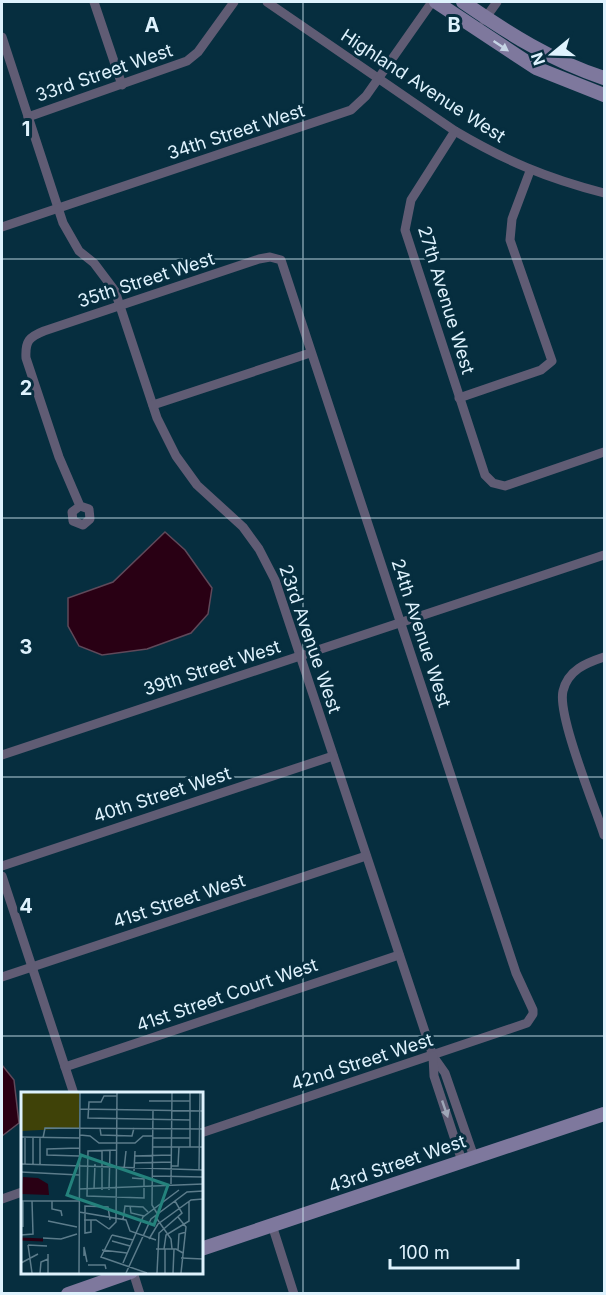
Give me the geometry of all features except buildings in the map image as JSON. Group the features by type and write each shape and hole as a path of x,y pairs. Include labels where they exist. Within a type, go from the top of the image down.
{"street":[{"path":"94,2 122,85"},
{"name":"33rd Street West","path":"28,117 187,61 198,52 234,2"},
{"name":"Highland Avenue West","path":"267,2 455,131 530,171 604,193"},
{"path":"434,2 536,68 604,96"},
{"name":"34th Street West","path":"2,227 344,114 359,103 434,2"},
{"path":"463,2 550,57 604,78"},
{"path":"477,29 497,2"},
{"name":"23rd Avenue West","path":"2,37 58,208 72,242 107,278 120,306 168,443 185,469 243,527 259,549 275,580 433,1056 434,1076 468,1159"},
{"name":"27th Avenue West","path":"455,131 411,200 405,230 484,475 493,483 505,486 604,452"},
{"path":"459,398 541,370 552,361 510,240 512,219 530,171"},
{"name":"35th Street West","path":"80,506 59,457 26,358 27,340 44,331 259,259 277,257"},
{"name":"24th Avenue West","path":"277,257 284,267 310,353 516,974 533,1010 531,1018"},
{"path":"153,405 310,353"},
{"name":"39th Street West","path":"2,755 604,555"},
{"path":"604,657 577,669 566,684 562,695 567,722 604,835"},
{"name":"40th Street West","path":"2,866 333,756"},
{"name":"41st Street West","path":"2,977 366,856"},
{"path":"2,876 73,1092"},
{"name":"41st Street Court West","path":"65,1067 399,955"},
{"name":"42nd Street West","path":"202,1132 433,1056 527,1023 531,1018"},
{"name":"43rd Street West","path":"202,1249 604,1114"},
{"path":"2,1198 21,1192"},
{"path":"272,1226 294,1293"},
{"path":"68,1293 126,1274"},
{"path":"133,1274 140,1293"}],"shaded area":[{"path":"165,532 185,550 212,588 208,614 191,633 147,649 102,655 79,646 68,626 68,598 113,582"},
{"path":"2,1065 14,1080 19,1123 2,1136"}]}
